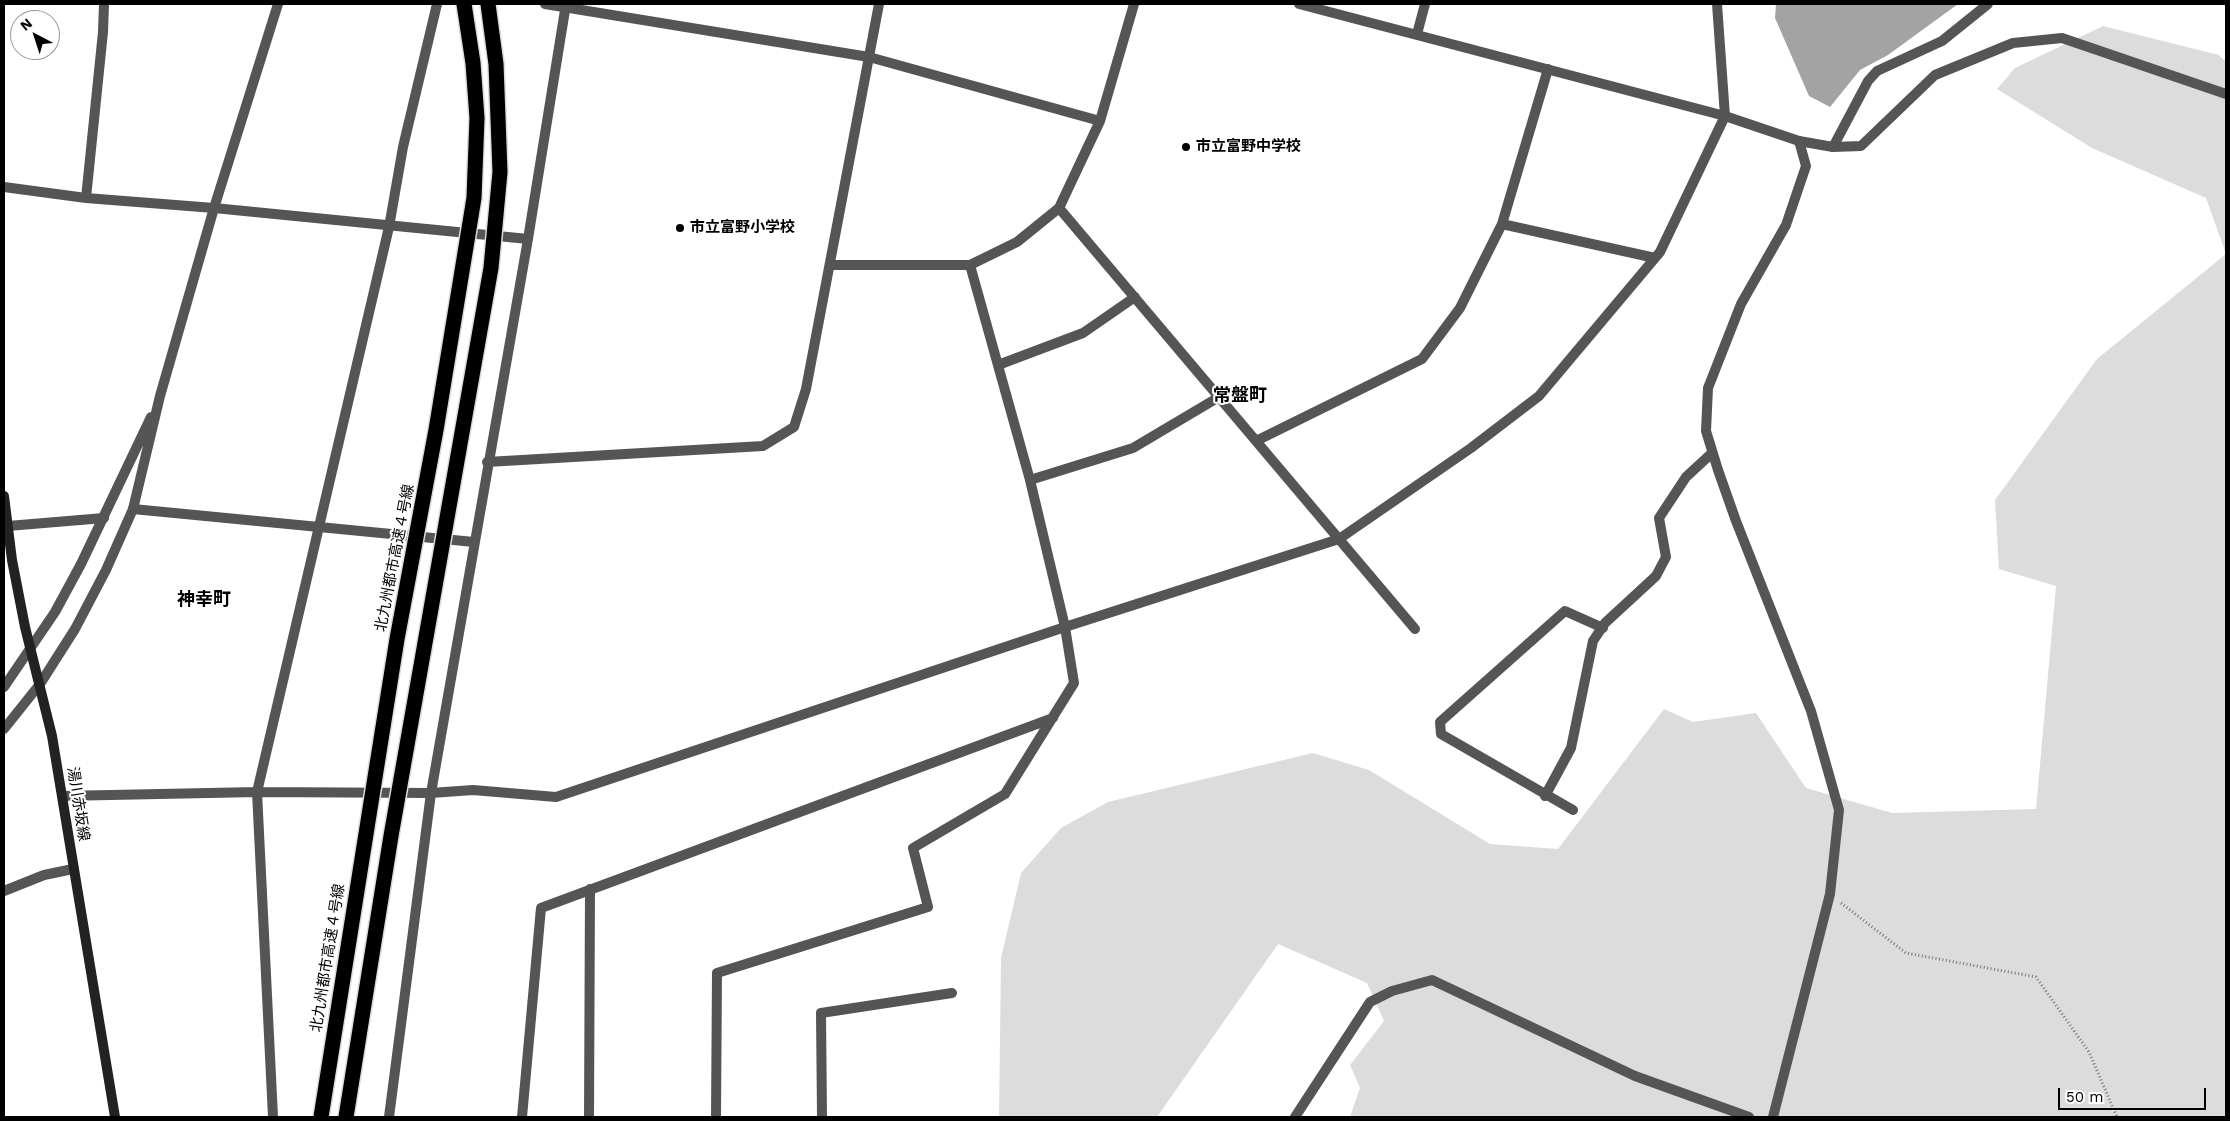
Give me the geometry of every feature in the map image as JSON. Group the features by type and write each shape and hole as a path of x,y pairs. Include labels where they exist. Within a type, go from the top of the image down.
{"highway":[{"name":"北九州都市高速４号線","path":"321,1117 397,639 436,430 474,198 477,118 473,63 464,4"},
{"path":"346,1117 391,836 491,268 500,172 496,64 488,4"}],"main road":[{"name":"湯川赤坂線","path":"4,496 8,526 8,561 47,710 115,1117"}],"street":[{"path":"86,198 103,32 104,4"},
{"path":"4,729 40,684 75,629 102,578 133,509 160,396 214,208 278,4"},
{"path":"272,1117 257,792 389,227 403,147 436,4"},
{"path":"545,4 869,57 1100,121"},
{"path":"488,462 763,446 794,427 806,389 879,4"},
{"path":"830,265 970,265 1017,242 1059,208 1100,121 1134,4"},
{"path":"1299,4 1725,116 1799,140 1833,147 1861,146 1935,75 2013,43 2062,38 2226,94"},
{"path":"1417,34 1425,4"},
{"path":"62,796 257,792 431,793 472,790 556,797 1066,627 1339,539 1471,448 1539,396 1660,252 1725,116 1717,4"},
{"path":"1833,147 1868,81 1877,71 1942,40 1988,4"},
{"path":"389,1117 431,793 528,240 565,6"},
{"path":"1256,441 1422,358 1460,308 1502,224 1548,69"},
{"path":"1773,1117 1830,894 1839,810 1811,711 1736,521 1706,431 1708,388 1741,304 1786,225 1806,166 1799,140"},
{"path":"4,188 86,198 214,208 528,240"},
{"path":"1059,208 1415,629"},
{"path":"1502,224 1655,258"},
{"path":"716,1117 717,973 928,908 913,848 1005,794 1074,684 1066,627 1030,480 970,265"},
{"path":"998,365 1083,333 1134,297"},
{"path":"4,687 55,612 104,518 160,396"},
{"path":"1030,480 1133,448 1219,397"},
{"path":"1545,796 1571,748 1593,641 1602,628 1656,576 1666,557 1659,518 1686,478 1712,453"},
{"path":"133,509 474,542"},
{"path":"8,526 104,518"},
{"path":"1573,810 1545,796 1441,734 1440,722 1565,611 1602,628"},
{"path":"522,1117 542,908 1053,718"},
{"path":"4,891 44,875 73,869"},
{"path":"589,1117 590,889"},
{"path":"1295,1117 1370,1002 1392,991 1432,980 1635,1076 1749,1117"},
{"path":"822,1117 821,1013 952,993"}],"path":[{"path":"1830,894 1906,953 2036,977 2089,1052 2117,1117"}],"shaded area":[{"path":"1776,4 1958,4 1888,55 1860,70 1830,107 1809,96 1775,18"},
{"path":"2103,26 2219,55 2226,62 2226,254 2206,198 2092,148 1997,89 2015,68"},
{"path":"2226,254 2226,1117 1350,1117 1360,1088 1350,1065 1384,1021 1367,983 1278,944 1157,1117 999,1117 1001,958 1021,873 1061,828 1108,802 1313,753 1369,770 1490,844 1558,849 1664,709 1693,722 1756,713 1806,788 1892,813 2036,809 2056,586 1999,569 1995,500 2097,359"}],"place":[{"name":"市立富野中学校","path":"1186,147"},
{"name":"市立富野小学校","path":"680,228"}],"district":[{"name":"常盤町","path":"1240,396"},
{"name":"神幸町","path":"204,600"}]}
